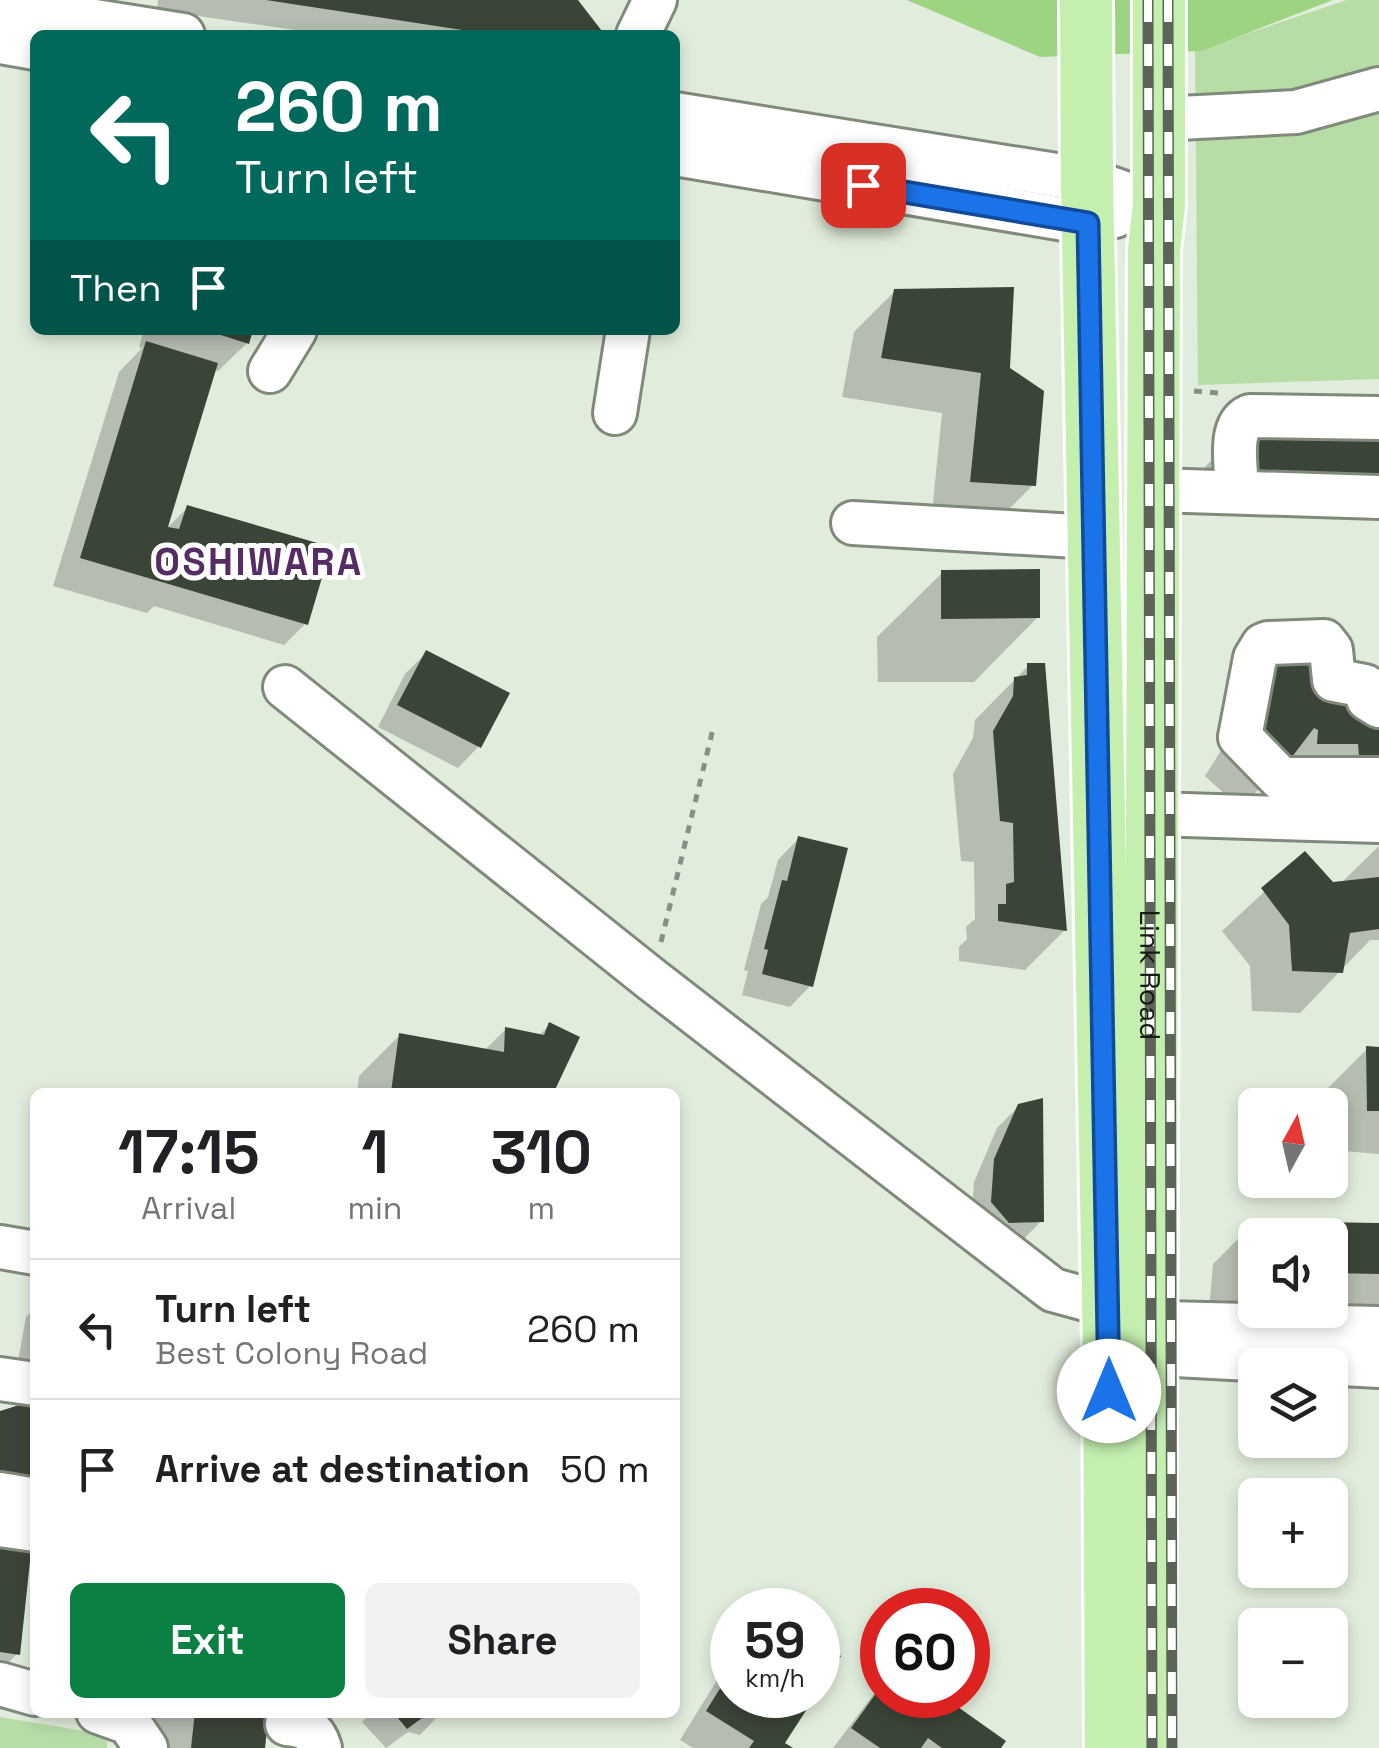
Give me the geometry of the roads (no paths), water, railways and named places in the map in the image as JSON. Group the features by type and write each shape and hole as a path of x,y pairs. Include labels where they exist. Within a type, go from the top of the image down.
{"main road":[{"name":"Link Road","path":"1086,0 1093,537 1126,1331 1149,1748"},
{"name":"Link Road","path":"1111,1748 1126,1331 1153,814 1154,250 1159,205 1159,0"}],"street":[{"path":"640,30 655,0"},
{"path":"0,6 151,30"},
{"path":"0,42 30,47"},
{"path":"1160,100 1296,112 1379,89"},
{"path":"680,115 1087,201"},
{"path":"680,155 1087,201 1159,205"},
{"path":"270,371 292,335"},
{"path":"615,413 627,335"},
{"path":"1220,394 1363,410"},
{"path":"1237,492 1236,429 1241,420 1250,416 1363,410"},
{"path":"1156,490 1379,496"},
{"path":"853,524 1093,537"},
{"path":"1379,706 1368,699 1365,686 1334,680 1331,650 1324,642 1268,643 1256,658 1240,737 1281,778 1379,779"},
{"path":"285,687 651,979 1053,1290 1126,1331 1379,1366"},
{"path":"1153,814 1379,820"},
{"path":"0,1247 30,1252"},
{"path":"1126,1331 1379,1328"},
{"path":"0,1379 30,1383"},
{"path":"0,1494 30,1499"},
{"path":"0,1525 30,1529"},
{"path":"0,1684 30,1693"},
{"path":"115,1718 129,1723 146,1748"},
{"path":"288,1718 288,1724 306,1726 316,1736 320,1748"}],"railway":[{"path":"1148,0 1152,1748"},
{"path":"1168,0 1172,1748"}],"district":[{"name":"OSHIWARA","path":"259,562"}]}
